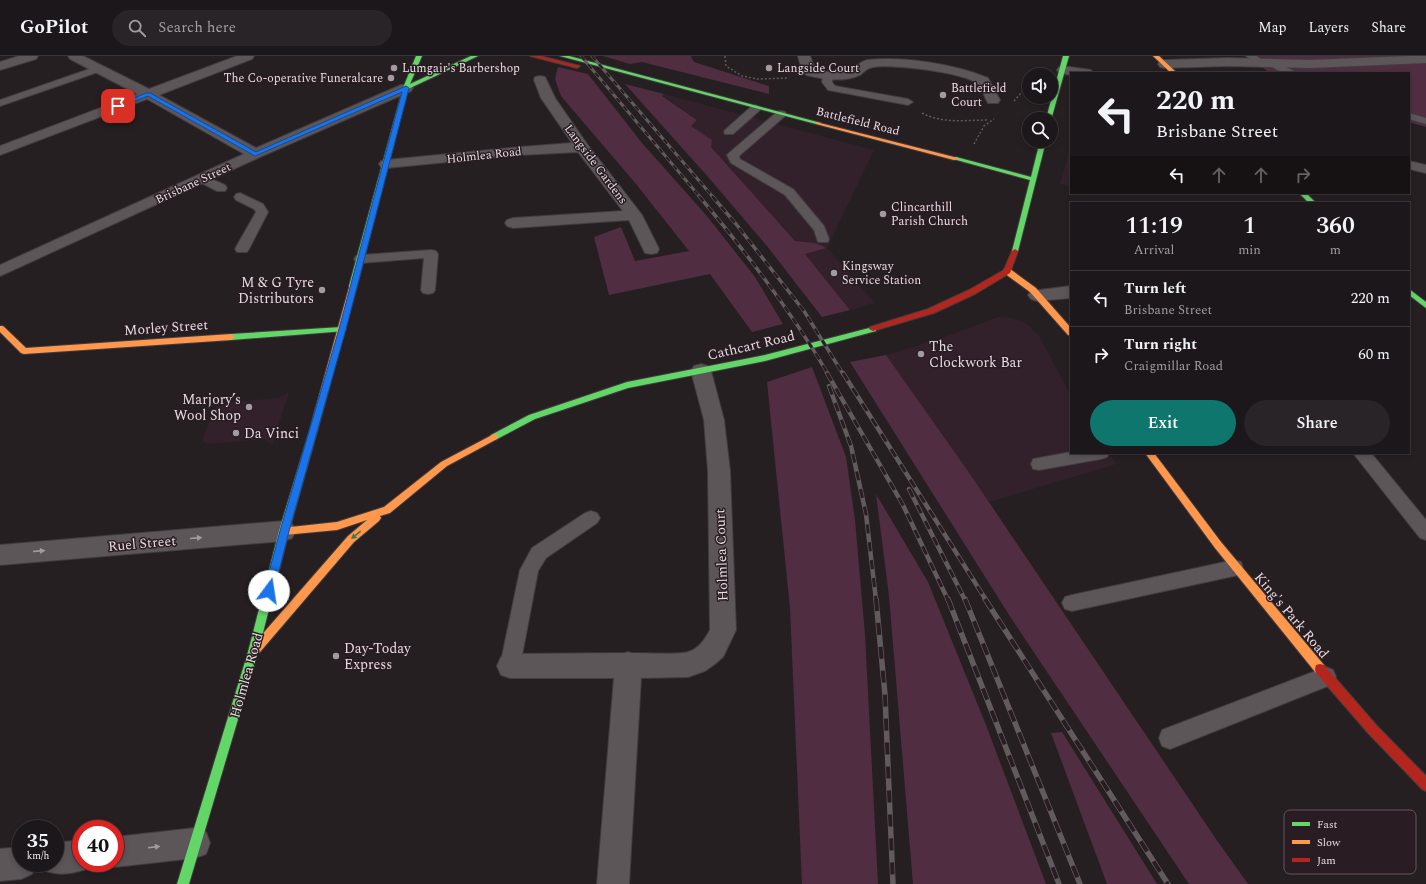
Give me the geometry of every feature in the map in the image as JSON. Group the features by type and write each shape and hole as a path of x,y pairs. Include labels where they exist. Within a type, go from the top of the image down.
{"street":[{"path":"0,66 32,56"},
{"path":"74,56 148,94 255,154"},
{"path":"0,151 248,56"},
{"name":"Holmlea Road","path":"183,884 253,652 284,531 342,329 406,88 419,56"},
{"name":"Brisbane Street","path":"0,271 255,154 406,88 474,56"},
{"name":"Battlefield Road","path":"533,56 678,88"},
{"name":"Battlefield Road","path":"563,56 678,88 1033,179"},
{"path":"804,56 810,72 828,76 838,77 850,75 861,70 864,60 945,70 975,77 983,81 992,100"},
{"path":"1051,112 1066,56"},
{"path":"1165,64 1228,62 1310,64 1426,59"},
{"path":"1063,70 1079,72"},
{"name":"Langside Gardens","path":"540,80 548,98 582,147 634,215 651,249"},
{"name":"Holmlea Road","path":"386,164 520,151 582,147"},
{"path":"1041,148 1016,248 1007,271 1033,290 1070,332"},
{"path":"1410,165 1426,170"},
{"path":"1303,194 1312,202"},
{"path":"513,223 634,215"},
{"name":"Cathcart Road","path":"253,652 351,538 444,464 532,417 627,385 765,358 869,330 931,311 972,292 1007,271"},
{"path":"1037,294 1070,292"},
{"path":"1410,292 1426,306"},
{"name":"Morley Street","path":"0,328 24,351 342,329"},
{"name":"Holmlea Court","path":"510,666 628,664 688,665 703,659 716,646 724,630 719,471 714,420 701,371"},
{"name":"King's Park Road","path":"1150,454 1187,507 1234,568 1326,677 1421,775"},
{"name":"Cathcart Road","path":"284,531 337,526 386,510"},
{"name":"Ruel Street","path":"0,555 284,531"},
{"path":"613,884 628,664"},
{"path":"124,851 196,843"},
{"path":"0,865 12,864"}],"lane":[{"path":"1252,56 1288,72"},
{"path":"0,103 98,69"},
{"path":"828,76 827,82 832,88 908,102"},
{"path":"729,132 756,108"},
{"path":"781,114 733,155 735,161 789,192 820,229 823,238"},
{"path":"1410,116 1426,121"},
{"path":"202,179 221,188"},
{"path":"240,197 259,207 262,212 242,249"},
{"path":"361,259 431,254 428,290"},
{"path":"1039,464 1095,454"},
{"path":"1362,454 1426,533"},
{"name":"Holmlea Court","path":"510,666 529,570 539,553 591,518"},
{"path":"1072,602 1234,568"},
{"path":"1170,738 1326,677"}],"path":[{"path":"725,56 726,66 742,76 757,79 789,78"},
{"path":"1013,102 1022,91"},
{"path":"971,148 984,126"}],"shaded area":[{"path":"603,56 691,56 694,62 769,86 769,94 642,62 630,64"},
{"path":"1247,56 1426,56 1426,127 1410,122 1410,72 1269,72"},
{"path":"558,67 588,74 642,143 706,215 755,277 783,324 752,332 710,274 609,295 594,237 621,227 635,261 689,251 636,184 561,96 555,79"},
{"path":"625,84 664,94 662,96 697,120 691,126 712,140 711,147 795,241 815,243 827,248 805,254 850,310 822,317 767,246 709,178"},
{"path":"664,94 874,150 827,248 815,243 795,241 711,147 711,140 691,126 697,120 662,95"},
{"path":"1070,149 1070,186 1060,184"},
{"name":"Kingsway Service Station","path":"827,248 875,303 850,310 805,254"},
{"path":"998,317 1012,318 1025,323 1038,334 1070,394 1070,454 1110,454 1116,464 989,502 886,355 939,339"},
{"path":"886,355 970,474 1216,839 1248,884 1189,884 1011,618 850,362"},
{"path":"812,367 846,457 855,520 865,635 878,884 802,884 790,608 767,382"},
{"path":"289,392 272,445 265,439 208,444 202,441 215,408 223,403 279,398"},
{"path":"876,494 928,582 986,725 1046,884 913,884 889,596"},
{"path":"1062,732 1157,884 1107,884 1051,733"}],"railway":[{"path":"581,56 700,197"},
{"path":"592,56 713,197"},
{"path":"699,196 767,282 799,327 828,374"},
{"path":"712,196 736,224 804,311 843,374"},
{"path":"827,373 903,505 948,600"},
{"path":"843,373 986,600"},
{"path":"829,386 851,446 866,514 876,600"},
{"path":"909,489 965,600"},
{"path":"876,599 885,695 893,884"},
{"path":"948,599 1059,884"},
{"path":"965,599 1080,884"},
{"path":"985,599 1168,884"}],"traffic: fast":[{"path":"353,286 406,88 419,56"},
{"path":"406,88 475,56"},
{"path":"563,56 818,123"},
{"path":"1051,112 1066,56"},
{"path":"1015,251 1041,148"},
{"path":"956,159 1033,179"},
{"path":"1303,194 1312,202"},
{"path":"1410,292 1426,306"},
{"path":"231,337 342,329"},
{"path":"494,437 532,417 627,385 765,358 873,329"},
{"path":"183,884 253,652 284,531 313,432"}],"traffic: slow":[{"path":"1156,56 1173,72"},
{"path":"818,123 956,159"},
{"path":"1007,271 1033,290 1070,332"},
{"path":"313,432 353,286"},
{"path":"0,328 24,351 231,337"},
{"path":"284,531 337,526 387,510 444,464 494,437"},
{"path":"1150,454 1218,545 1320,669"},
{"path":"256,649 351,539 376,518"}],"traffic: jam":[{"path":"533,56 577,66"},
{"path":"873,329 931,311 972,292 1007,271 1015,251"},
{"path":"1320,669 1373,730 1426,785"}],"place":[{"name":"Lumgair's Barbershop","path":"394,68"},
{"name":"Langside Court","path":"769,68"},
{"name":"The Co-operative Funeralcare","path":"391,78"},
{"name":"Battlefield Court","path":"943,95"},
{"name":"Clincarthill Parish Church","path":"883,214"},
{"name":"Kingsway Service Station","path":"834,273"},
{"name":"M & G Tyre Distributors","path":"322,290"},
{"name":"The Clockwork Bar","path":"921,354"},
{"name":"Marjory’s Wool Shop","path":"249,407"},
{"name":"Da Vinci","path":"236,433"},
{"name":"Day-Today Express","path":"336,656"}],"route":[{"path":"118,106 148,94 255,154 406,88 342,329 284,531 269,591"}]}
